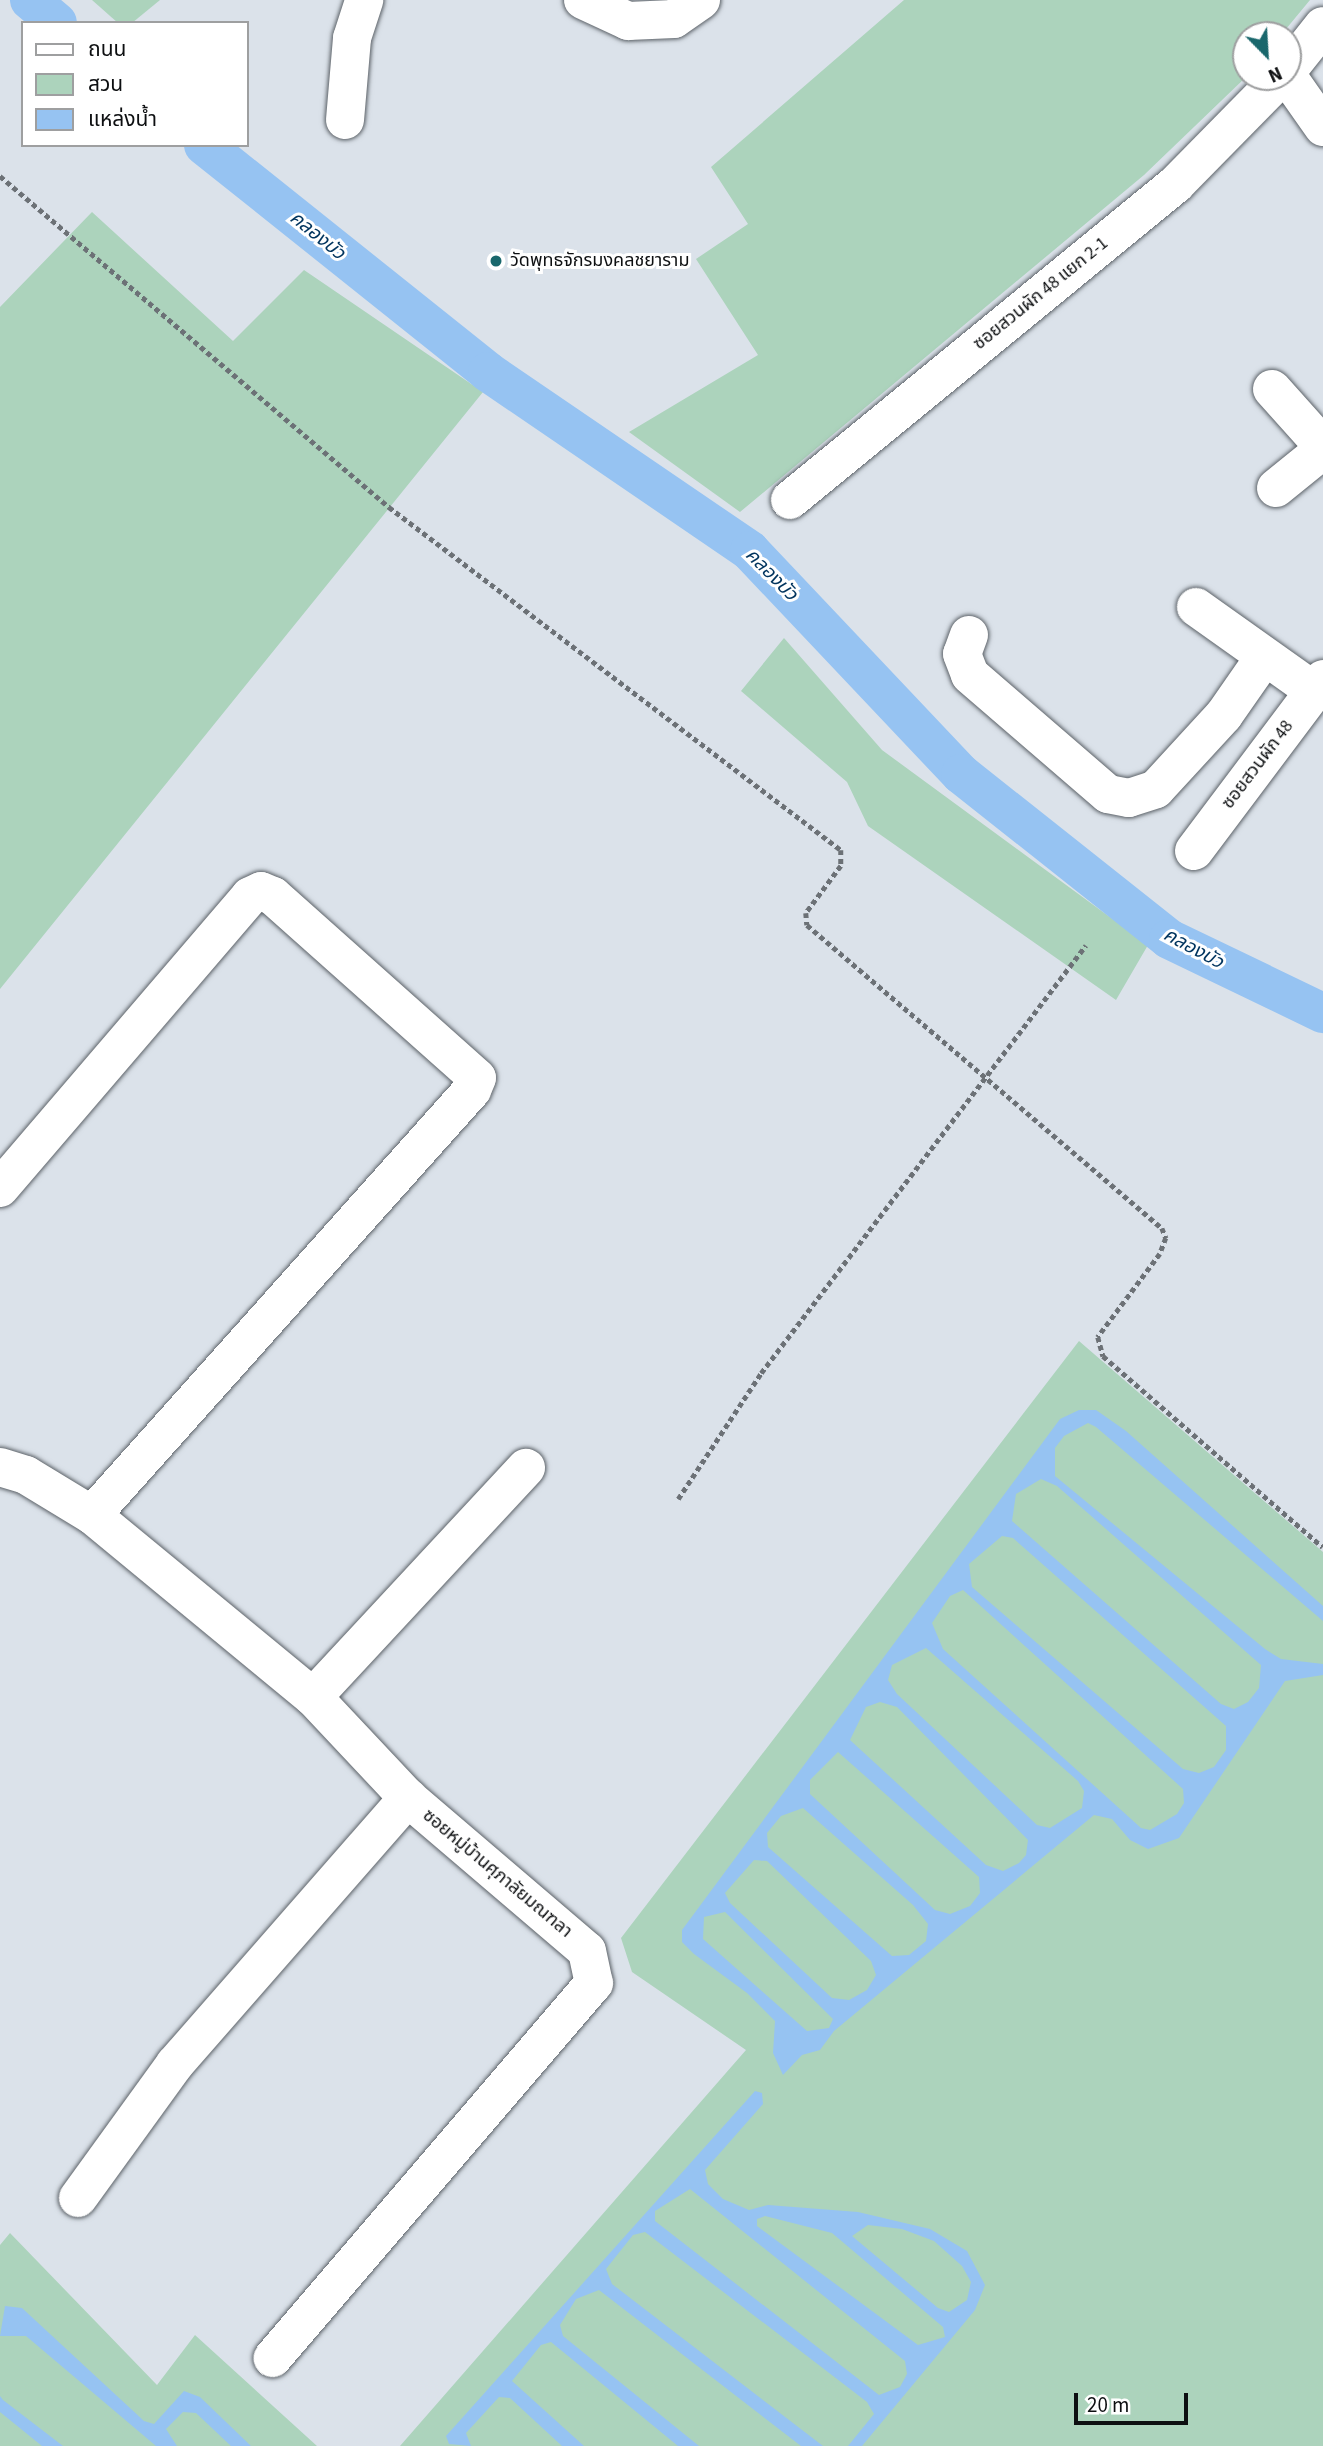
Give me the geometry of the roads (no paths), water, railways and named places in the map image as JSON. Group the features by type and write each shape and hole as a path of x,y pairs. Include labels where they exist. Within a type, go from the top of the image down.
{"street":[{"path":"345,120 352,38 364,0"},
{"path":"583,0 628,21 674,19 701,0"},
{"path":"1302,52 1323,26"},
{"name":"ซอยสวนผัก 48 แยก 2-1","path":"790,500 1176,184 1267,91"},
{"path":"1298,91 1323,127"},
{"path":"1272,389 1323,448 1276,488"},
{"path":"1196,607 1262,659 1318,685"},
{"path":"969,635 962,654 970,675 1108,794 1129,798 1156,789 1224,715 1262,659"},
{"name":"ซอยสวนผัก 48","path":"1194,852 1318,685"},
{"path":"0,1188 250,896 261,891 283,905 477,1077 472,1090 92,1515"},
{"name":"ซอยหมู่บ้านศุภาลัยมณฑลา","path":"0,1467 26,1475 92,1515 313,1697 408,1798 587,1951 594,1983 273,2358"},
{"path":"313,1697 526,1468"},
{"path":"78,2198 175,2064 408,1798"}],"water":[{"path":"1079,1410 1096,1410 1126,1431 1323,1606 1323,1621 1096,1427 1088,1423 1064,1436 1055,1448 1055,1476 1265,1649 1281,1659 1323,1664 1323,1675 1285,1681 1179,1838 1148,1849 1130,1840 1112,1819 1094,1815 834,2031 820,2050 802,2055 783,2075 773,2053 775,2021 747,1993 694,1954 682,1942 682,1930 1060,1419","holes":["1041,1479 1057,1486 1261,1665 1259,1688 1248,1702 1234,1709 1221,1704 1012,1521 1016,1494","1002,1536 1013,1538 1226,1726 1226,1750 1214,1767 1199,1773 1183,1769 972,1587 969,1564","963,1590 1183,1789 1184,1803 1177,1814 1150,1830 1141,1828 943,1649 932,1623 950,1596","926,1648 1078,1781 1084,1791 1082,1808 1050,1828 1037,1825 897,1694 888,1680 892,1665","880,1702 897,1707 1028,1840 1026,1855 1019,1863 1003,1871 986,1865 850,1740 866,1707","838,1752 979,1877 980,1893 970,1906 950,1914 935,1910 810,1794 810,1780","803,1808 913,1905 928,1924 926,1941 909,1955 892,1956 768,1847 767,1833 781,1816","754,1860 767,1861 871,1961 876,1975 867,1990 849,2000 832,1998 730,1903 725,1893","725,1912 833,2019 829,2028 807,2031 703,1939 704,1917"]},
{"path":"755,2091 762,2093 763,2104 705,2170 708,2184 723,2199 749,2210 768,2205 858,2212 930,2229 967,2251 985,2285 975,2310 862,2446 848,2446 874,2414 867,2402 645,2232 633,2235 606,2269 612,2284 823,2446 801,2446 599,2290 576,2299 560,2325 563,2336 699,2446 678,2446 551,2342 541,2345 512,2381 584,2446 562,2446 510,2398 499,2397 466,2433 471,2446 449,2444 446,2436","holes":["690,2189 905,2361 907,2374 900,2387 879,2395 655,2221 655,2211","765,2216 832,2233 943,2327 945,2337 918,2345 757,2226 757,2219","868,2225 902,2229 934,2241 962,2266 971,2282 967,2300 949,2312 938,2308 852,2236"]},
{"path":"5,2306 22,2308 144,2421 154,2424 184,2391 200,2397 251,2446 231,2446 196,2413 183,2412 166,2429 177,2446 156,2446 26,2336 0,2336"},
{"path":"0,2396 63,2446 42,2446 0,2412"}],"waterway":[{"name":"คลองบัว","path":"30,0 55,21"},
{"name":"คลองบัว","path":"207,147 488,372 750,551 961,774 1169,939 1323,1013"}],"place":[{"name":"วัดพุทธจักรมงคลชยาราม","path":"496,261"}]}
